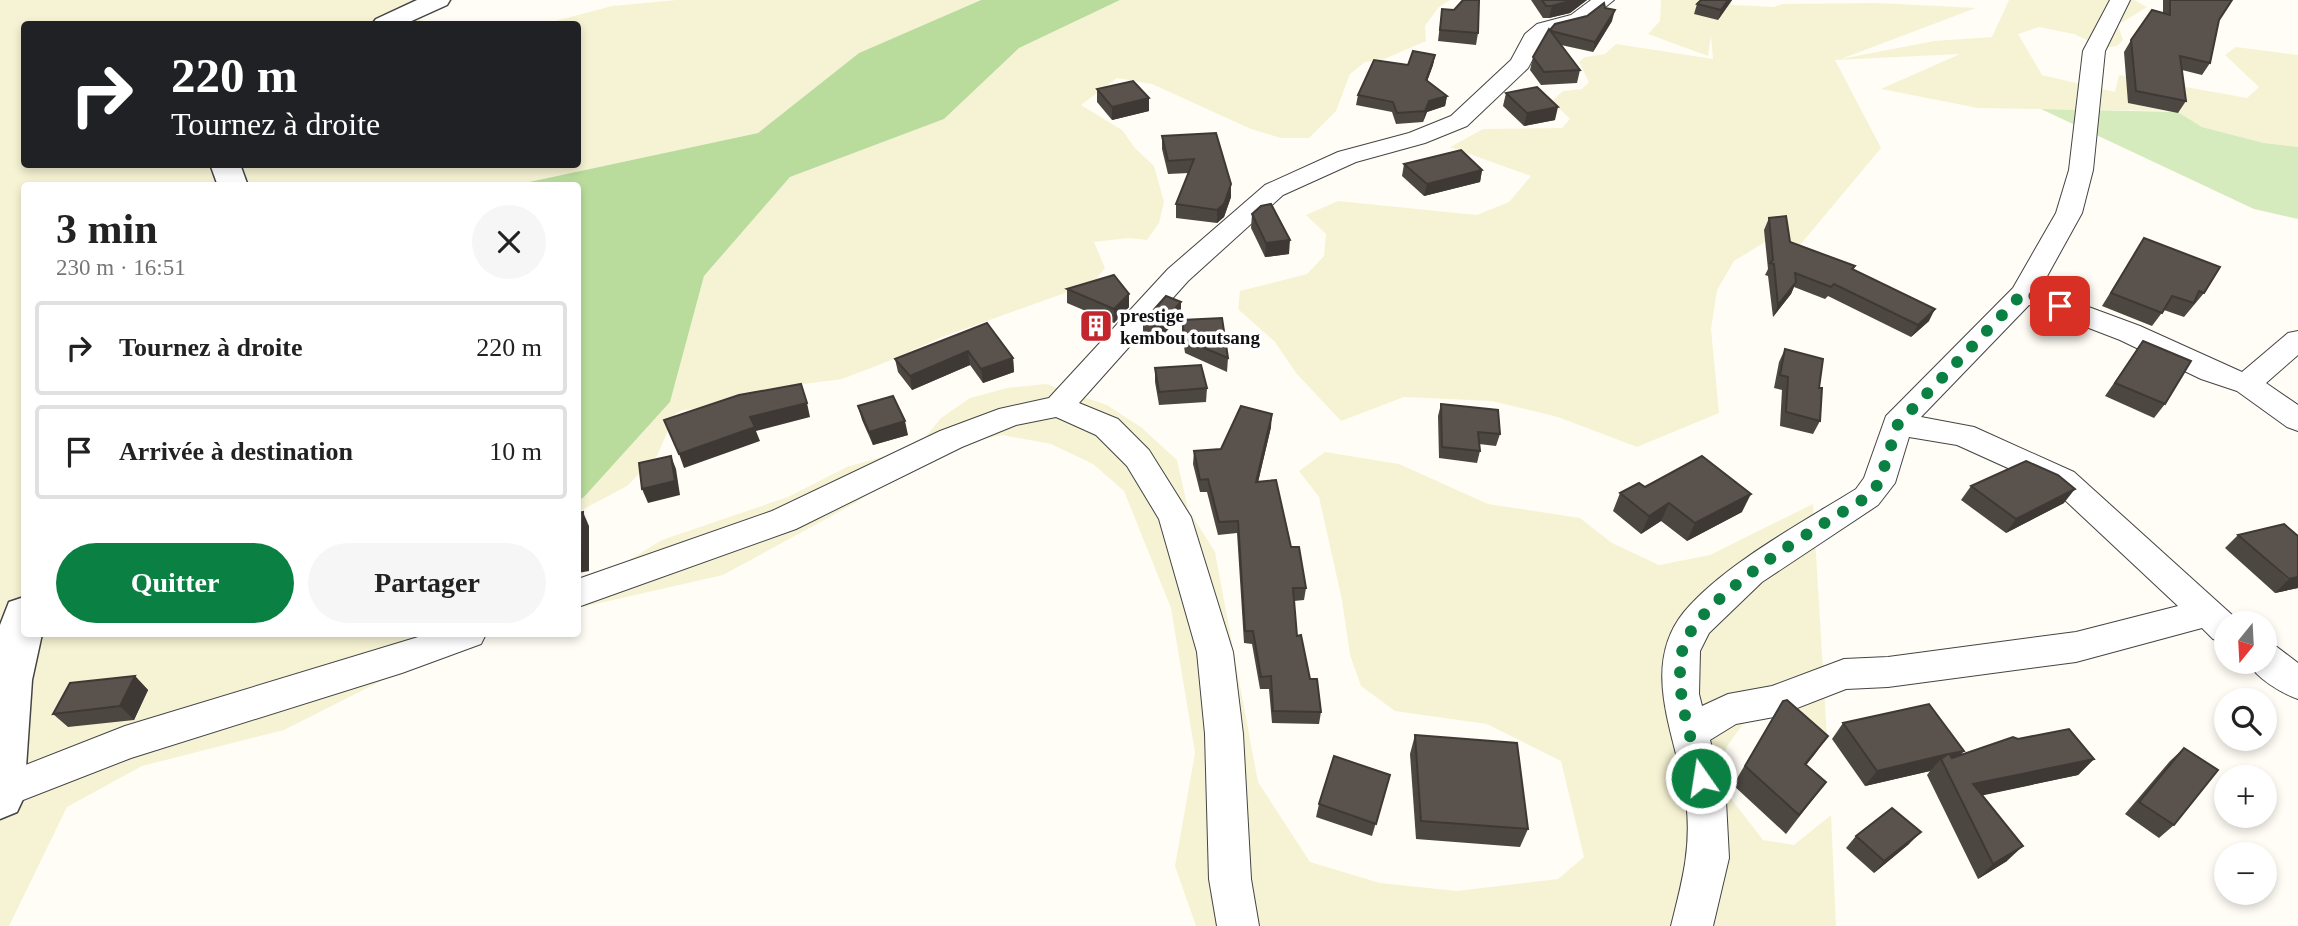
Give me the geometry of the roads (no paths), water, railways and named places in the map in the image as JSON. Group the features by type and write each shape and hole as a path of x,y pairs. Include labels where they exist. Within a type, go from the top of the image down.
{"street":[{"path":"392,21 439,0"},
{"path":"1059,406 1178,275 1274,190 1347,157 1417,138 1459,121 1520,64 1533,39 1544,28 1558,22 1576,21 1605,0"},
{"path":"1692,926 1709,859 1706,801 1680,694 1682,651 1696,623 1750,573 1867,497 1879,483 1898,424 2024,292 2069,214 2081,170 2094,51 2120,0"},
{"path":"2024,292 2130,333 2211,372 2247,384 2298,420"},
{"path":"2247,384 2298,340"},
{"path":"581,592 784,520 951,439 1010,416 1059,406 1107,427 1138,458 1175,517 1215,652 1223,734 1230,879 1238,926"},
{"path":"1898,424 1963,435 2063,480 2214,619"},
{"path":"1690,732 1728,709 1774,701 1844,674 1888,672 2076,647 2214,621"},
{"path":"21,628 10,680 1,794 125,743 402,658 460,637"},
{"path":"2277,668 2298,684"}],"place":[{"name":"prestige kembou toutsang","path":"1096,326"}]}
